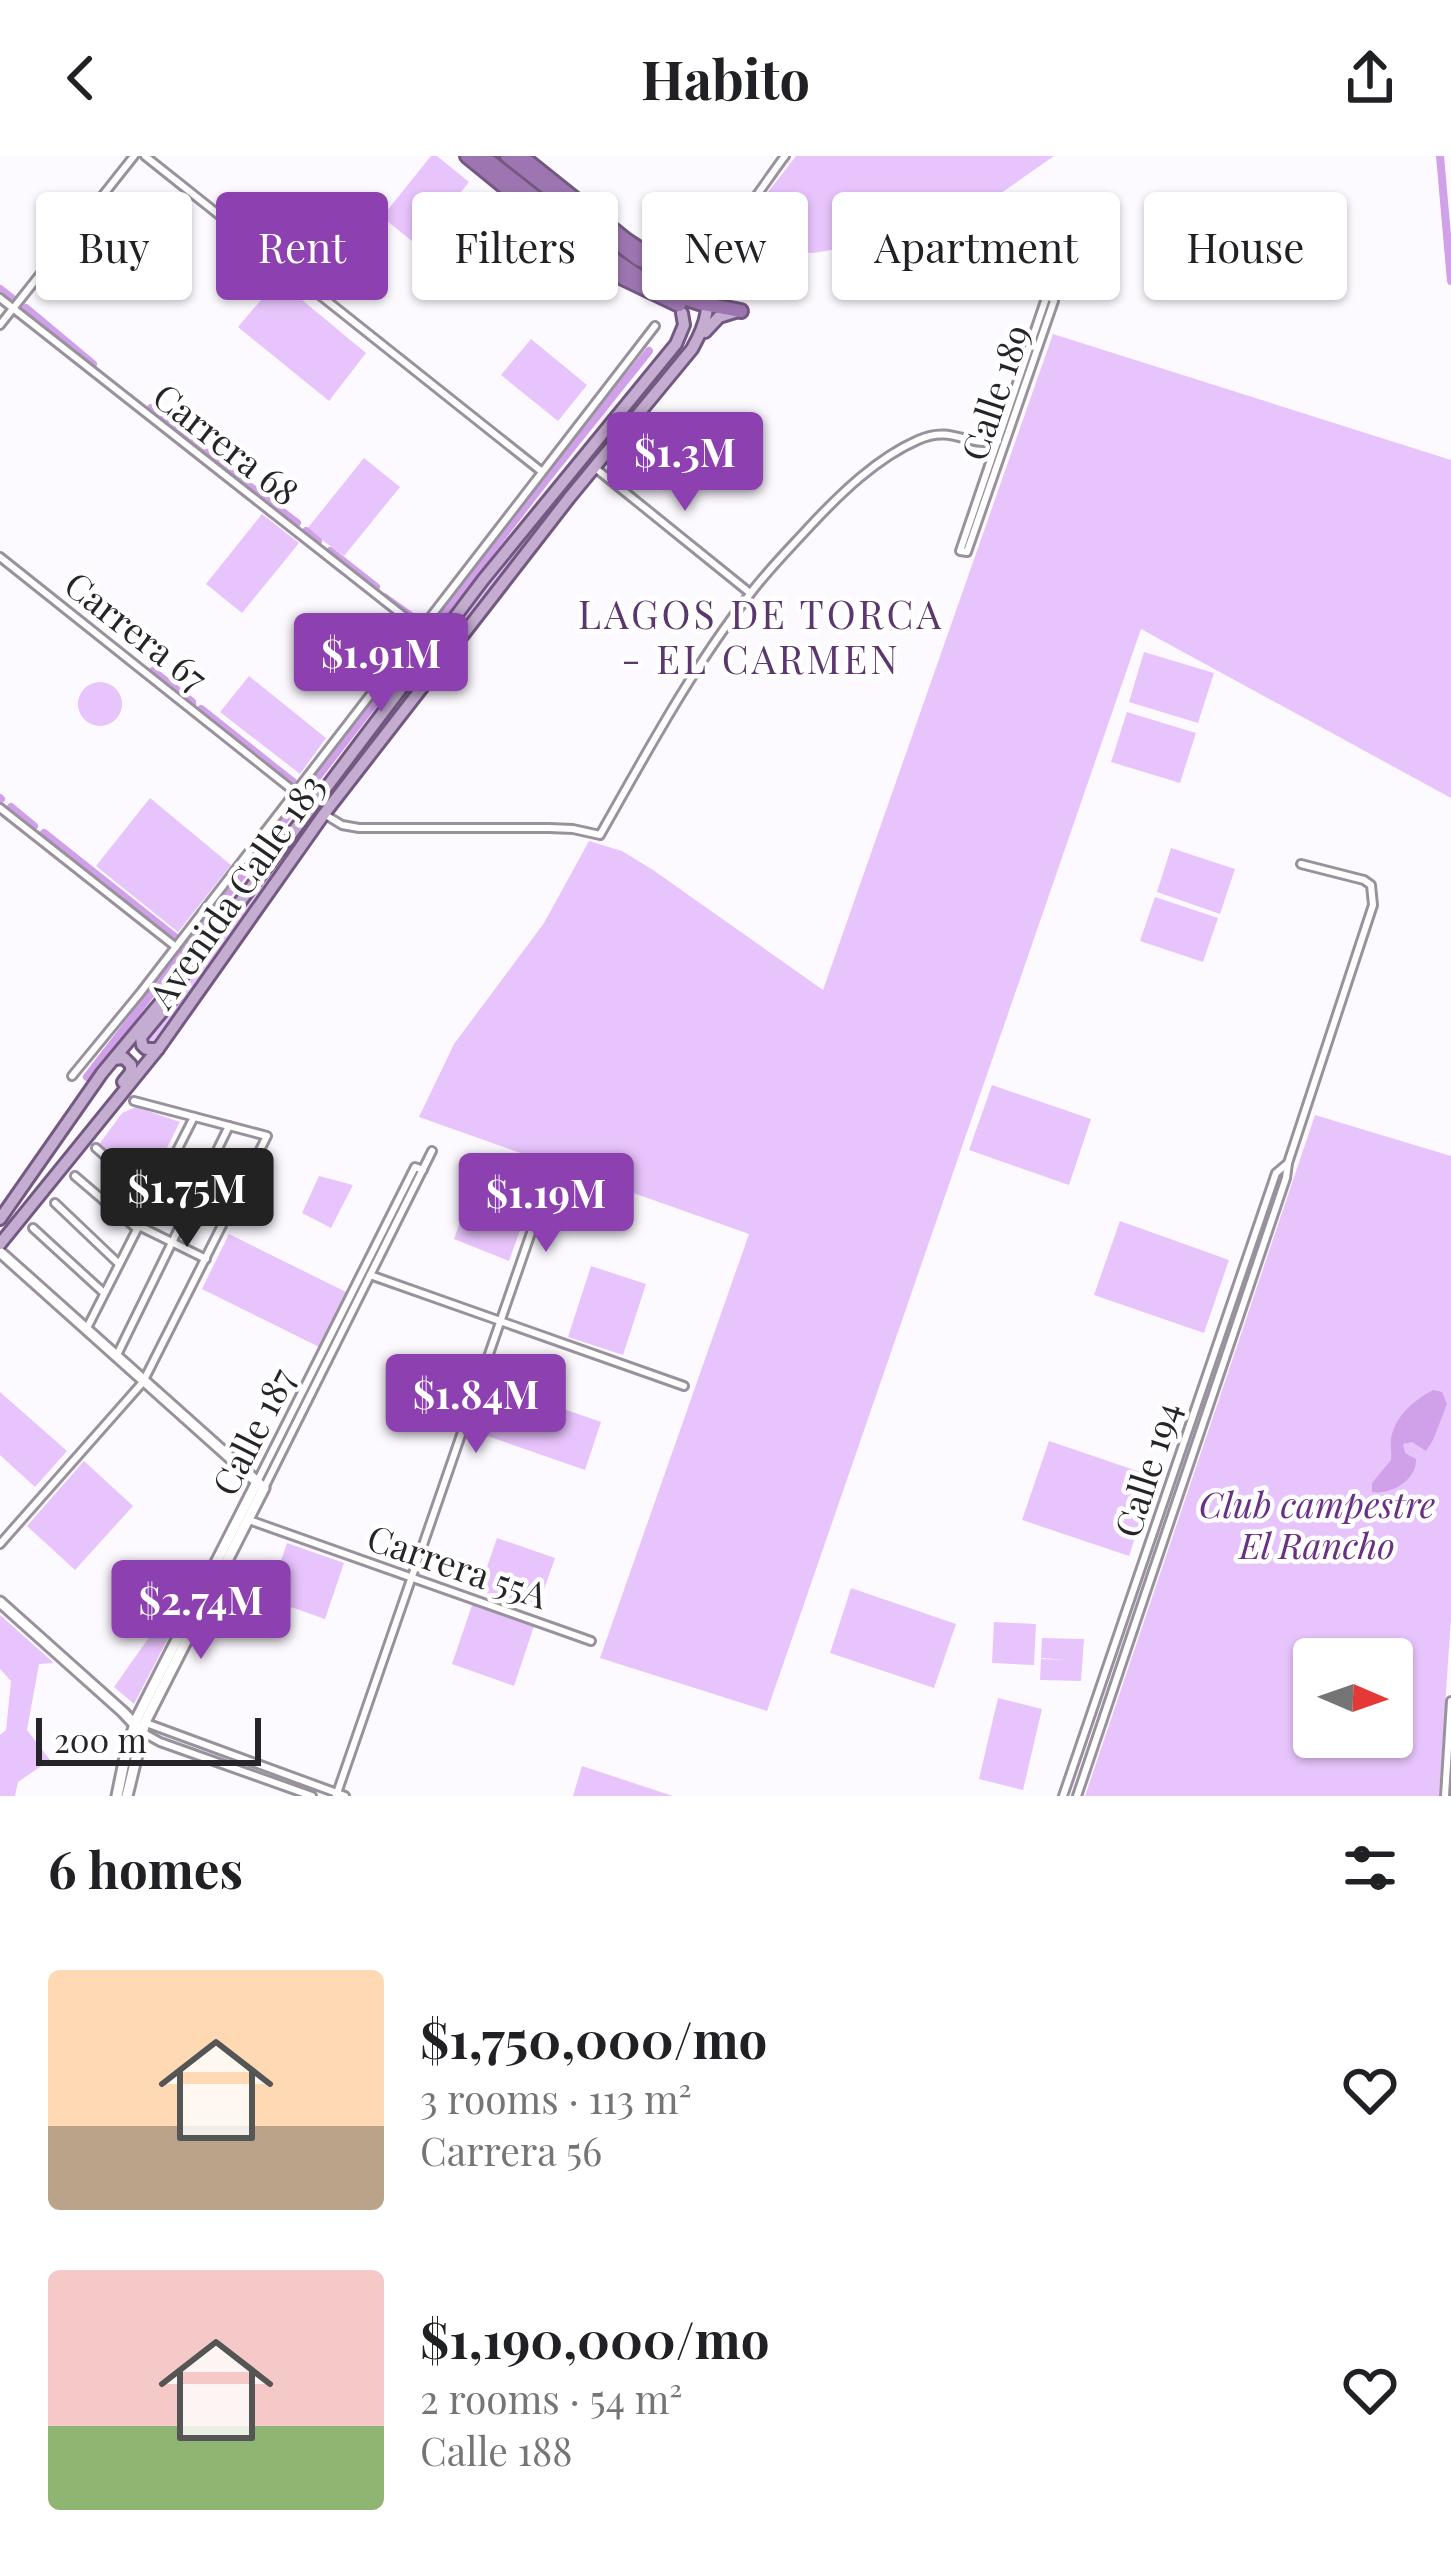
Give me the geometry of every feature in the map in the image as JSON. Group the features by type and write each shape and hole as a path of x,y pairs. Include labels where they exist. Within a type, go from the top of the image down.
{"highway":[{"path":"466,156 608,271 677,304 741,311"},
{"path":"483,156 677,304"},
{"path":"507,156 642,261"},
{"path":"521,156 642,251"}],"main road":[{"path":"707,300 708,305"},
{"name":"Avenida Calle 183","path":"0,1219 114,1059 190,967 483,580 676,344 684,326 677,304"},
{"name":"Avenida Calle 183","path":"0,1248 158,1049 324,814 594,466 692,349 708,305"},
{"path":"692,349 715,320 741,311"},
{"path":"158,1049 146,1049 141,1036 171,1001 190,967"},
{"path":"85,1139 131,1072 128,1060 114,1059"}],"street":[{"path":"0,325 134,156"},
{"path":"145,156 542,472"},
{"path":"635,247 675,257 714,250 785,156"},
{"name":"Calle 189","path":"1051,297 1054,301 967,552 961,551 998,441 1046,298 1051,297"},
{"name":"Carrera 68","path":"0,298 421,629"},
{"path":"72,1076 655,326"},
{"path":"324,814 358,828 549,828 600,836 649,749 750,593 835,500 927,436 955,434 982,443 998,441"},
{"path":"594,466 750,593"},
{"name":"Carrera 67","path":"0,557 295,792"},
{"path":"0,808 176,947"},
{"name":"Calle 194","path":"1077,1796 1286,1178 1374,894 1364,880 1301,864"},
{"path":"0,1544 143,1382 267,1136 134,1101"},
{"path":"86,1330 194,1117"},
{"path":"116,1357 229,1126"},
{"path":"96,1148 127,1175 104,1201"},
{"name":"Calle 187","path":"117,1796 139,1725 432,1151"},
{"name":"Calle 194","path":"1064,1796 1276,1173 1288,1163"},
{"path":"139,1725 340,1795 551,1175"},
{"path":"75,1176 138,1227 206,1259"},
{"path":"55,1203 119,1264"},
{"path":"33,1228 104,1293"},
{"path":"0,1248 260,1485"},
{"path":"366,1274 684,1386"},
{"name":"Carrera 55A","path":"243,1518 591,1640"},
{"path":"0,1602 160,1742 312,1796"},
{"path":"1445,1796 1451,1701"},
{"name":"Calle 187","path":"127,1796 139,1725"}],"green space":[{"path":"431,156 469,182 461,192 412,192 412,241 388,222 388,210"},
{"path":"796,156 1054,156 1002,192 832,192 832,250 813,253 808,253 808,192 768,192"},
{"path":"261,300 302,300 366,353 329,401 238,327"},
{"path":"1053,334 1451,460 1451,798 1141,629 767,1711 600,1658 749,1234 419,1117 454,1044 544,923 589,841 622,851 653,870 823,990"},
{"path":"531,339 587,385 558,421 501,375"},
{"path":"679,346 302,832 152,1044 146,1043 341,777"},
{"path":"364,458 400,487 344,556 307,529"},
{"path":"262,514 299,543 242,613 206,584"},
{"path":"1144,652 1214,673 1198,723 1129,702"},
{"path":"249,676 326,738 300,774 220,712"},
{"path":"100,682 115,689 122,704 115,719 100,726 85,719 78,704 85,689"},
{"path":"1127,712 1196,733 1180,783 1111,762"},
{"path":"150,798 231,865 178,932 96,866"},
{"path":"1171,848 1235,869 1220,914 1157,892"},
{"path":"1155,897 1218,918 1203,962 1140,941"},
{"path":"992,1085 1091,1119 1069,1185 969,1150"},
{"path":"136,1107 180,1122 137,1207 118,1192 134,1173 98,1146 122,1113"},
{"name":"Club campestre El Rancho","path":"1315,1115 1451,1156 1451,1618 1439,1796 1085,1796"},
{"path":"319,1176 353,1185 331,1228 302,1213"},
{"path":"468,1199 524,1219 509,1261 454,1239"},
{"path":"1120,1221 1229,1260 1204,1333 1094,1295"},
{"path":"229,1234 346,1292 319,1347 202,1289"},
{"path":"591,1266 646,1284 623,1355 568,1337"},
{"path":"393,1359 468,1384 461,1406 386,1380"},
{"path":"492,1384 601,1422 585,1470 476,1432"},
{"path":"0,1392 67,1451 35,1487 0,1455"},
{"path":"1049,1441 1155,1477 1129,1556 1022,1520"},
{"path":"84,1461 133,1506 75,1570 27,1526"},
{"path":"497,1538 555,1558 537,1610 479,1590"},
{"path":"287,1543 344,1563 325,1619 268,1599"},
{"path":"171,1568 194,1588 134,1704 114,1687 157,1626 137,1608"},
{"path":"851,1588 956,1624 934,1688 830,1653"},
{"path":"472,1605 534,1626 514,1686 452,1664"},
{"path":"0,1615 54,1663 39,1664 27,1730 50,1760 18,1782 15,1796 0,1796 0,1735 6,1730 11,1681 0,1669"},
{"path":"994,1622 1036,1624 1034,1665 992,1663"},
{"path":"1042,1638 1084,1639 1081,1681 1040,1680 1041,1659 1067,1660 1041,1658"},
{"path":"998,1698 1042,1709 1023,1790 979,1779"},
{"path":"582,1766 673,1796 573,1796"}],"shaded area":[{"path":"1433,1390 1442,1392 1447,1404 1433,1440 1426,1451 1412,1442 1403,1444 1405,1453 1416,1459 1412,1473 1395,1488 1372,1492 1372,1483 1391,1460 1391,1439 1401,1416"}],"waterway":[{"path":"1440,156 1451,281"},
{"path":"0,289 14,300"},
{"path":"26,308 93,364"},
{"path":"87,1077 649,351"},
{"path":"151,408 213,458"},
{"path":"217,461 297,523"},
{"path":"306,531 318,541"},
{"path":"330,551 376,587"},
{"path":"384,597 418,621"},
{"path":"153,671 192,702"},
{"path":"201,709 293,782"},
{"path":"11,807 34,826"},
{"path":"44,833 176,938"}],"district":[{"name":"LAGOS DE TORCA - EL CARMEN","path":"761,636"}]}
